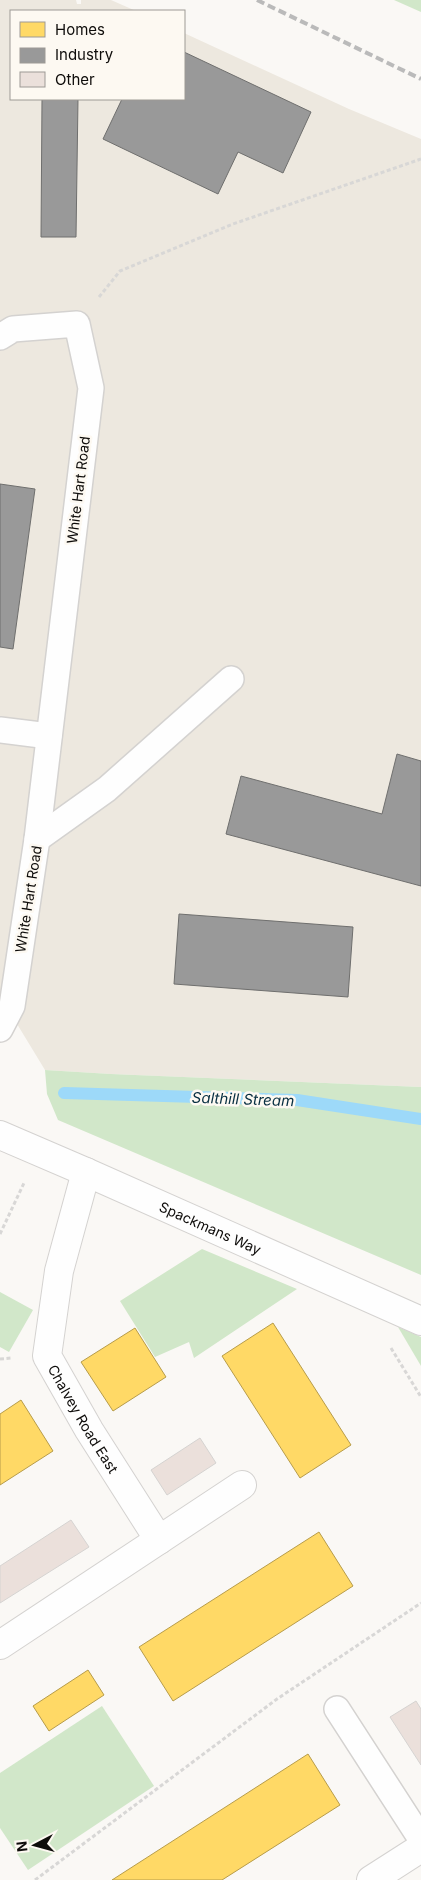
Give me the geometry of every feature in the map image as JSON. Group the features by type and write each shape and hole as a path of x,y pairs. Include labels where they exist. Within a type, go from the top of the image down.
{"street":[{"name":"Spackmans Way","path":"0,1135 421,1321"},
{"name":"Chalvey Road East","path":"86,1172 59,1271 47,1356 89,1430 159,1540"},
{"path":"0,1645 242,1485"},
{"path":"371,1880 421,1848"}],"lane":[{"path":"0,337 13,329 77,324"},
{"name":"White Hart Road","path":"0,1029 12,1006 37,839 91,388 77,324"},
{"path":"37,839 107,789 231,679"},
{"path":"0,730 49,736"},
{"path":"336,1709 421,1839"}],"path":[{"path":"77,324 120,271 234,224 421,160"},
{"path":"0,1234 39,1151"},
{"path":"35,1880 277,1699 421,1603"}],"shaded area":[{"path":"0,0 76,0 77,4 81,4 81,0 111,0 134,10 10,10 10,100 185,100 185,33 349,109 421,139 421,1087 45,1070 0,996"}],"green space":[{"path":"394,0 421,0 421,12"},
{"path":"45,1070 421,1087 421,1275 58,1120 47,1094"},
{"path":"202,1249 297,1289 194,1358 189,1342 155,1357 120,1301"},
{"path":"0,1292 33,1310 9,1352 0,1347"},
{"path":"398,1327 421,1337 421,1366"},
{"path":"102,1706 154,1786 28,1870 0,1828 0,1773"}],"building: Homes":[{"path":"273,1323 351,1445 300,1478 222,1356"},
{"path":"135,1328 166,1377 113,1411 81,1362"},
{"path":"21,1400 53,1451 0,1485 0,1414"},
{"path":"319,1532 353,1586 173,1701 139,1647"},
{"path":"88,1670 104,1695 49,1731 33,1706"},
{"path":"308,1754 340,1805 222,1880 112,1880"}],"building: Industry":[{"path":"185,52 311,112 283,173 238,152 218,194 103,139 122,100 185,100"},
{"path":"42,100 78,100 76,237 41,237"},
{"path":"0,484 35,489 13,649 0,647"},
{"path":"397,754 421,761 421,886 226,834 241,776 382,814"},
{"path":"179,914 353,927 348,997 174,984"}],"building: Other":[{"path":"200,1438 216,1463 167,1495 151,1470"},
{"path":"71,1520 89,1547 0,1603 0,1566"},
{"path":"416,1701 421,1709 421,1765 390,1717"}],"waterway":[{"name":"Salthill Stream","path":"64,1093 297,1100 421,1119"}],"railway":[{"path":"257,0 421,79"}]}
